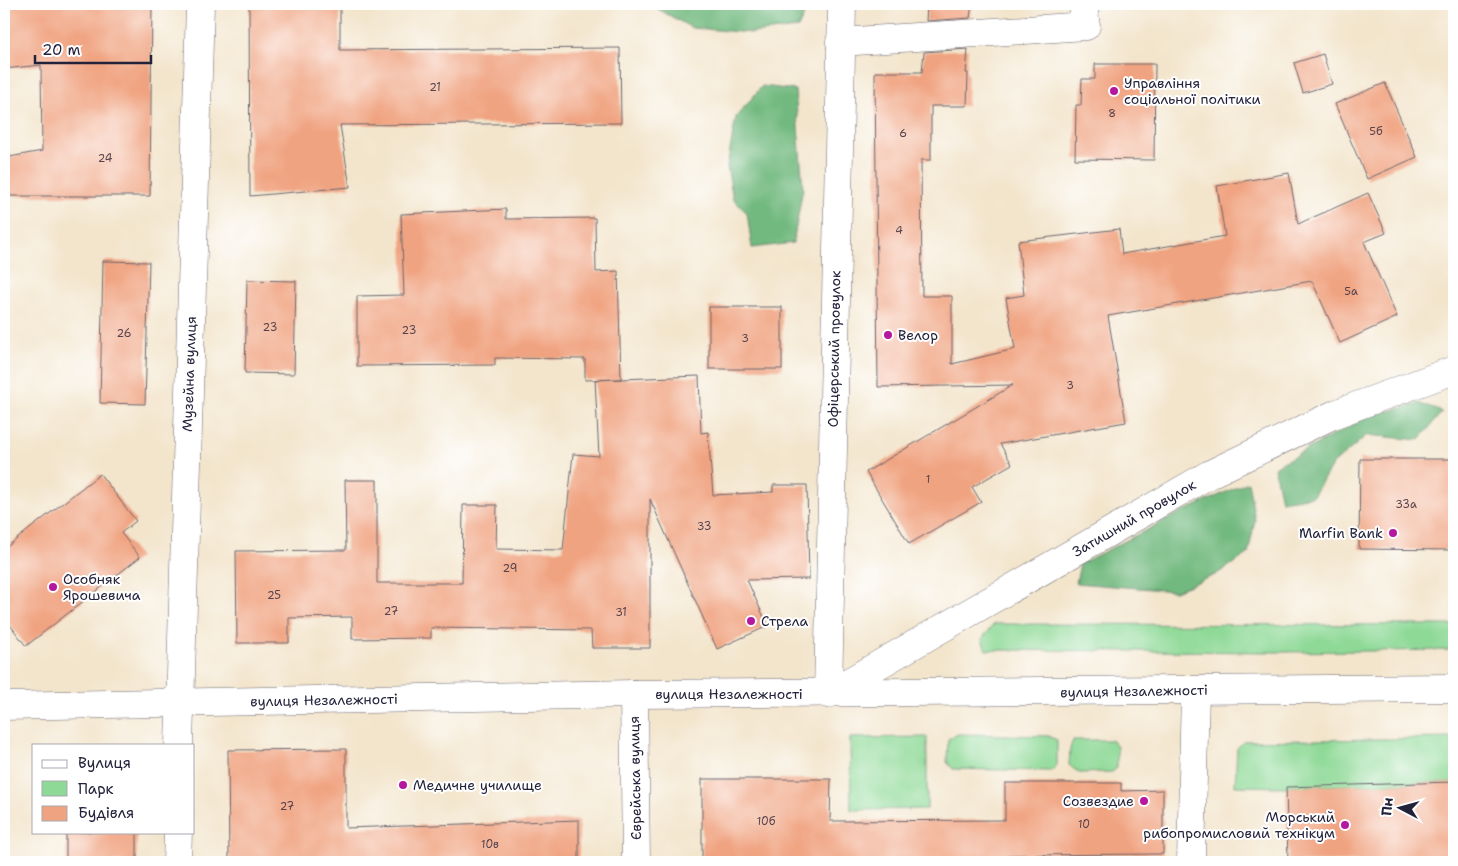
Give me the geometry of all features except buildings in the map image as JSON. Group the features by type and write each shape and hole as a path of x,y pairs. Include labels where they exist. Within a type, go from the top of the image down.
{"street":[{"name":"Музейна вулиця","path":"179,744 200,4"},
{"name":"Офіцерський провулок","path":"828,694 842,4"},
{"path":"840,42 1086,26 1084,4"},
{"name":"Затишний провулок","path":"828,694 1210,474 1335,414 1454,370"},
{"name":"вулиця Незалежності","path":"4,706 634,694 1454,688"},
{"path":"1191,862 1195,691"},
{"name":"Єврейська вулиця","path":"634,694 636,862"},
{"path":"177,862 178,834"}],"green space":[{"path":"649,4 809,4 798,28 752,33 692,28"},
{"path":"762,86 795,90 803,188 793,243 752,248 747,213 733,199 727,166 736,117"},
{"path":"1418,403 1442,412 1419,440 1367,435 1333,464 1313,496 1281,501 1274,467 1367,417"},
{"path":"1248,482 1255,520 1248,554 1215,575 1175,591 1076,583 1080,564 1178,514"},
{"path":"994,624 1454,625 1454,650 1280,652 986,650 982,639"},
{"path":"958,734 1049,736 1057,740 1057,765 1051,771 953,769 947,762 948,739"},
{"path":"927,737 927,809 851,810 850,738"},
{"path":"1454,738 1454,782 1286,787 1235,786 1237,748 1244,741"},
{"path":"1073,740 1112,740 1117,746 1117,768 1112,772 1079,773 1069,765 1070,749"}],"place":[{"name":"Управління соціальної політики","path":"1114,91"},
{"name":"Велор","path":"888,335"},
{"name":"Marfin Bank","path":"1393,533"},
{"name":"Особняк Ярошевича","path":"53,587"},
{"name":"Стрела","path":"751,621"},
{"name":"Медичне училище","path":"403,785"},
{"name":"Созвездие","path":"1144,801"},
{"name":"Морський рибопромисловий технікум","path":"1345,825"}]}
